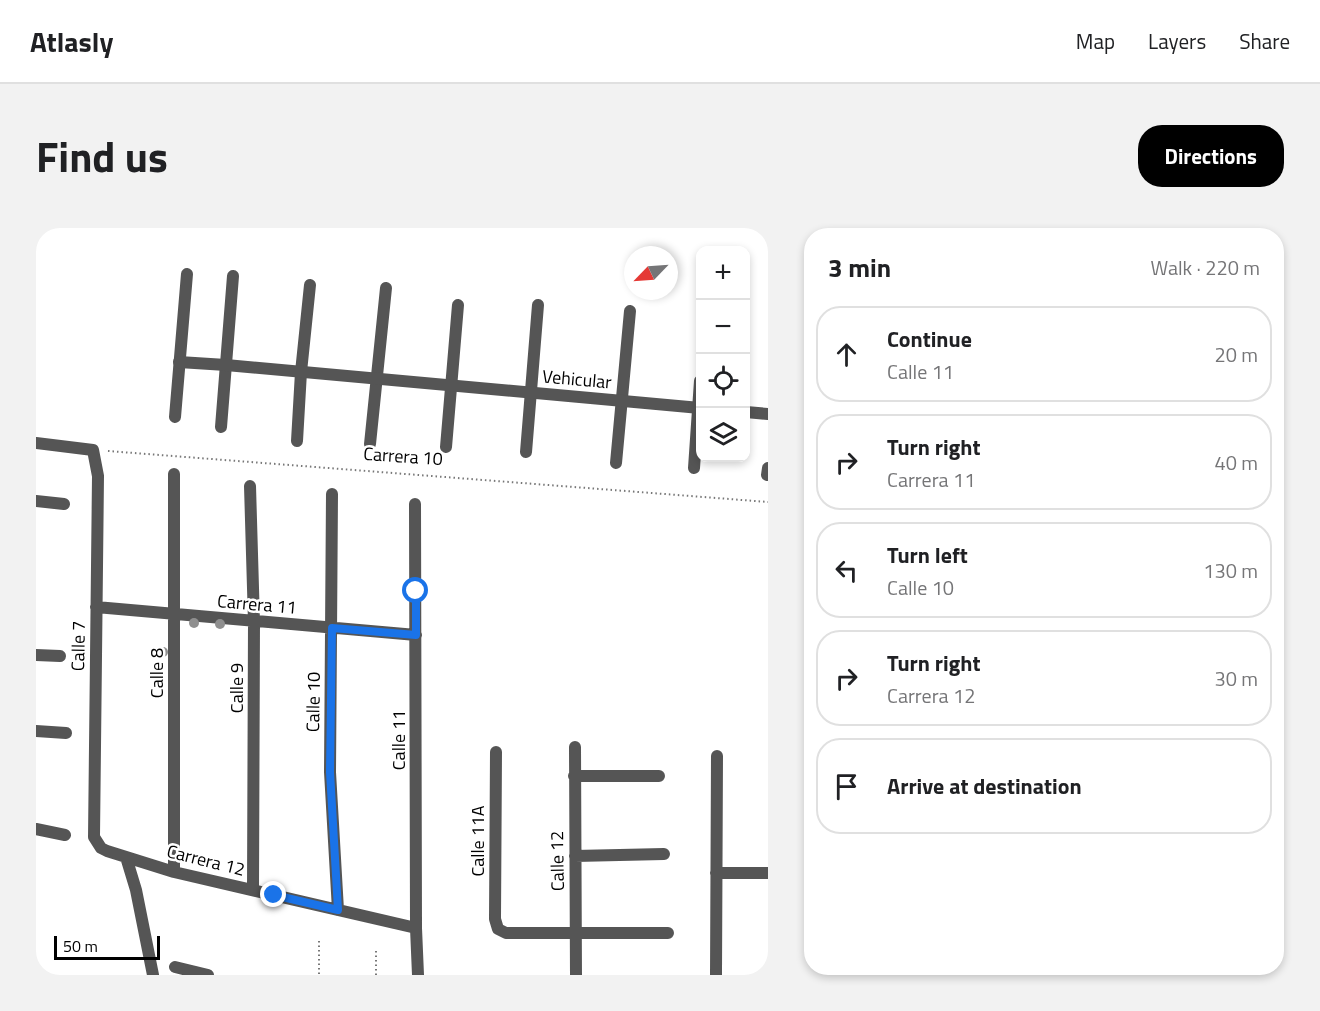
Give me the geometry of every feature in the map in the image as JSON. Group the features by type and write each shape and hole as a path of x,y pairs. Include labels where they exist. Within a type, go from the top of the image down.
{"street":[{"path":"175,417 187,274"},
{"path":"221,427 233,276"},
{"path":"297,441 310,285"},
{"path":"370,444 386,288"},
{"path":"446,447 458,305"},
{"name":"Vehicular","path":"526,452 538,306"},
{"name":"Vehicular","path":"616,463 630,311"},
{"name":"Vehicular","path":"179,362 696,408"},
{"path":"750,412 768,414"},
{"path":"36,443 93,450"},
{"path":"694,468 696,444"},
{"name":"Calle 7","path":"93,450 98,476 94,837 97,843"},
{"path":"767,475 768,468"},
{"name":"Calle 8","path":"174,474 174,872"},
{"name":"Calle 9","path":"250,486 254,622 253,890"},
{"name":"Calle 10","path":"332,494 330,772 338,910"},
{"path":"36,501 64,504"},
{"name":"Calle 11","path":"415,504 418,975"},
{"name":"Carrera 11","path":"96,608 416,635"},
{"path":"36,655 60,657"},
{"path":"36,731 66,733"},
{"name":"Calle 12","path":"575,747 576,975"},
{"name":"Calle 11A","path":"496,752 495,919 498,929 506,933 576,934"},
{"path":"716,975 717,756"},
{"path":"574,776 658,776"},
{"path":"36,829 65,835"},
{"name":"Carrera 12","path":"97,843 106,851 174,872 416,928"},
{"path":"575,856 664,854"},
{"path":"126,857 136,890 153,975"},
{"path":"716,873 768,873"},
{"path":"576,934 668,933"},
{"path":"175,967 208,975"}],"path":[{"name":"Carrera 10","path":"93,450 768,502"},
{"path":"319,941 319,975"},
{"path":"376,951 376,975"}],"route":[{"path":"274,895 338,910 330,772 332,628 416,635 416,591"}]}
